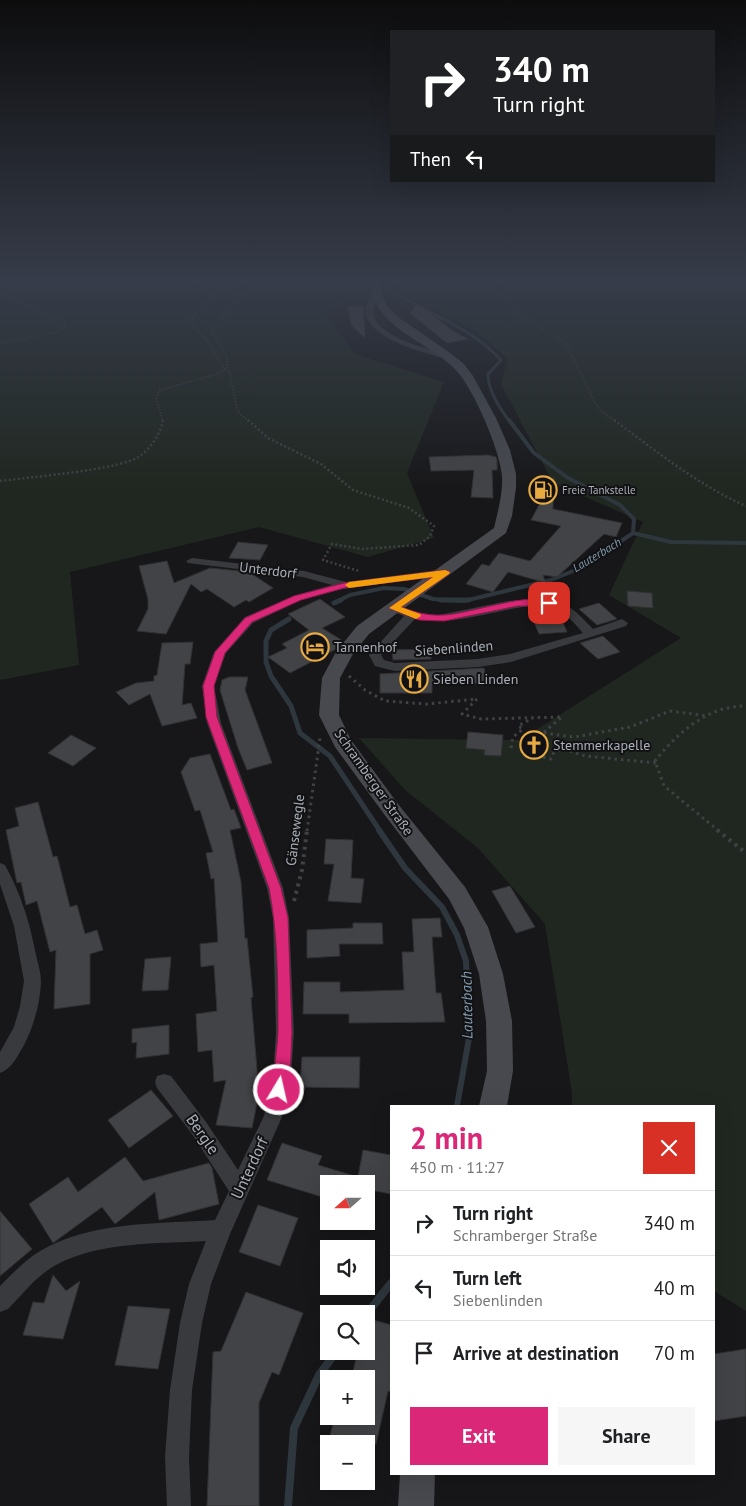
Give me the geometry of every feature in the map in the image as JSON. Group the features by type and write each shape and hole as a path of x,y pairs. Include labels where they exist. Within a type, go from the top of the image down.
{"main road":[{"name":"Schramberger Straße","path":"441,352 460,368 477,393 507,462 509,485 500,530 424,586 404,607 363,630 345,652 331,678 329,715 342,742 457,893 476,927 491,974 499,1021 500,1071 493,1105"},
{"path":"416,1506 418,1475"}],"street":[{"name":"Unterdorf","path":"192,561 304,574 344,586"},
{"name":"Unterdorf","path":"179,1506 177,1457 181,1390 191,1323 200,1284 221,1230 273,1118 282,1077 285,1032 282,918 275,888 214,723 208,686 220,652 249,620 297,598 344,586 445,572"},
{"path":"404,607 444,618 518,603 549,603 566,608 591,634"},
{"name":"Siebenlinden","path":"404,607 375,654 379,663 395,666 478,663 511,658 622,623"},
{"path":"0,870 8,882 23,927 32,982 24,1026 11,1053 0,1065"},
{"name":"Bergle","path":"164,1082 199,1128 239,1188"},
{"path":"0,1302 47,1258 79,1245 125,1237 221,1230"}],"path":[{"path":"214,352 225,369 229,371 238,412 268,438 321,464 353,490 409,508 434,526 430,536 418,545 363,549 332,544 323,560 388,580"},
{"path":"0,481 117,465 140,456 158,437 163,422 156,398 160,390 214,375 228,368 227,356 225,352"},
{"path":"571,352 600,410 629,433 700,481 723,496 746,506"},
{"path":"337,666 365,690 385,701 427,704 477,699 462,714 481,719 536,716 562,717 544,733 574,737 630,727 670,711 709,716"},
{"path":"746,705 721,710 696,723 665,747 656,763 664,786 746,853"},
{"path":"511,748 513,737 523,728 518,726 536,716"},
{"name":"Gänsewegle","path":"282,918 296,898 302,870 319,741"},
{"path":"543,757 551,759 554,752 563,750 585,756 656,763"}],"shaded area":[{"path":"0,352 354,352 444,382 407,473 434,538 368,557 259,527 70,572 79,665 0,680"},
{"path":"500,352 746,352 746,1311 715,1292 715,1105 572,1105 572,1093 545,924 478,848 405,790 359,738 520,740 681,638 609,595 643,522 553,483 501,384 508,359"}],"building":[{"path":"488,455 496,457 497,460 497,470 492,470 493,498 471,497 474,470 431,471 429,457"},
{"path":"554,477 553,509 622,523 616,537 604,534 557,577 543,575 546,583 508,572 493,592 466,584 482,564 489,566 499,553 530,561 561,526 531,520"},
{"path":"238,542 268,545 260,560 229,558"},
{"path":"167,561 174,583 210,568 249,572 273,588 249,602 246,600 234,607 207,589 201,592 191,584 166,634 137,631 148,609 148,599 139,566"},
{"path":"627,591 652,593 653,608 628,606"},
{"path":"320,599 345,617 322,628 343,641 336,649 290,673 268,657 287,648 282,644 309,630 288,614"},
{"path":"599,603 617,619 597,625 579,609"},
{"path":"559,613 567,632 539,634 531,615"},
{"path":"603,636 620,652 598,659 580,643"},
{"path":"193,642 190,664 185,664 182,705 191,703 197,718 162,726 150,694 129,705 116,692 136,683 154,681 154,676 157,675 162,643"},
{"path":"430,649 431,659 393,660 392,650"},
{"path":"484,668 487,683 432,685 432,693 380,693 380,674"},
{"path":"229,677 248,677 245,690 272,763 247,770 220,690 222,680"},
{"path":"468,732 503,735 501,756 484,755 485,750 466,748"},
{"path":"71,735 96,748 73,766 48,753"},
{"path":"210,754 231,810 234,809 241,828 230,830 241,882 245,939 247,938 253,997 251,998 259,1093 252,1128 216,1125 226,1080 214,1082 212,1050 198,1052 196,1014 217,1011 214,965 201,967 200,944 218,942 214,878 211,879 206,853 213,852 200,810 195,811 181,772 190,758"},
{"path":"38,802 53,857 57,856 70,907 77,905 85,934 97,930 103,950 90,954 90,1004 54,1009 56,950 50,952 37,901 26,905 21,882 17,883 6,830 19,826 15,808"},
{"path":"326,839 353,840 351,878 364,879 361,903 328,901 334,864 324,864"},
{"path":"510,886 535,927 516,933 492,891"},
{"path":"440,918 442,937 432,937 436,993 441,993 445,1022 349,1023 349,1014 303,1014 304,982 340,982 340,992 404,990 402,952 414,952 412,919"},
{"path":"353,923 382,923 383,944 339,944 340,956 307,958 307,930 353,928"},
{"path":"171,957 168,990 142,991 145,959"},
{"path":"169,1025 169,1054 136,1058 137,1042 132,1043 132,1029"},
{"path":"302,1057 360,1057 359,1088 300,1087"},
{"path":"151,1090 173,1116 129,1148 108,1120"},
{"path":"282,1143 322,1156 318,1165 351,1175 320,1175 320,1196 267,1180"},
{"path":"363,1150 390,1155 390,1194 375,1191 375,1175 358,1175"},
{"path":"125,1157 143,1181 209,1163 212,1168 219,1204 159,1220 155,1192 115,1224 102,1207 53,1243 29,1204 68,1177 78,1192"},
{"path":"258,1205 298,1218 280,1266 239,1252"},
{"path":"0,1211 32,1249 0,1276"},
{"path":"53,1275 66,1291 80,1281 63,1339 23,1335 33,1302 44,1303"},
{"path":"246,1292 303,1313 279,1375 272,1372 259,1403 259,1506 207,1506 213,1352 221,1351"},
{"path":"128,1306 170,1309 158,1369 115,1365"},
{"path":"375,1320 390,1325 390,1392 388,1391 376,1444 375,1435 330,1435 333,1425 375,1425 375,1370 353,1370 356,1360 375,1360"},
{"path":"746,1349 746,1416 715,1421 715,1354"}],"waterway":[{"name":"Lauterbach","path":"493,352 501,360 488,374 490,386 495,399 510,422"},
{"name":"Lauterbach","path":"509,420 534,453 568,478 620,505 634,519 633,533"},
{"name":"Lauterbach","path":"468,600 551,580 583,567 633,533"},
{"path":"633,533 671,542 746,543"},
{"name":"Lauterbach","path":"338,601 350,595 384,588 404,589 433,599 446,600"},
{"name":"Lauterbach","path":"334,603 341,600"},
{"name":"Lauterbach","path":"441,600 446,600"},
{"name":"Lauterbach","path":"446,600 468,600"},
{"name":"Lauterbach","path":"446,600 460,601"},
{"name":"Lauterbach","path":"464,601 468,600"},
{"name":"Lauterbach","path":"289,619 271,630 266,641 266,662 271,676 291,706 300,733 330,756 380,831"},
{"name":"Lauterbach","path":"379,830 405,868 442,907 457,935 466,961 469,1038 457,1105"},
{"name":"Lauterbach","path":"374,1305 390,1284"},
{"name":"Lauterbach","path":"288,1506 294,1428 319,1375 330,1360"}],"slow traffic":[{"path":"349,585 445,572 393,608 416,616"}],"place":[{"name":"Freie Tankstelle","path":"543,490"},
{"name":"Tannenhof","path":"315,647"},
{"name":"Sieben Linden","path":"414,679"},
{"name":"Stemmerkapelle","path":"534,745"}],"route":[{"path":"279,1090 282,1077 285,1032 282,918 275,888 212,717 208,686 220,652 249,620 297,598 344,586 445,572 393,608 419,617 444,618 518,603 549,603"}]}
